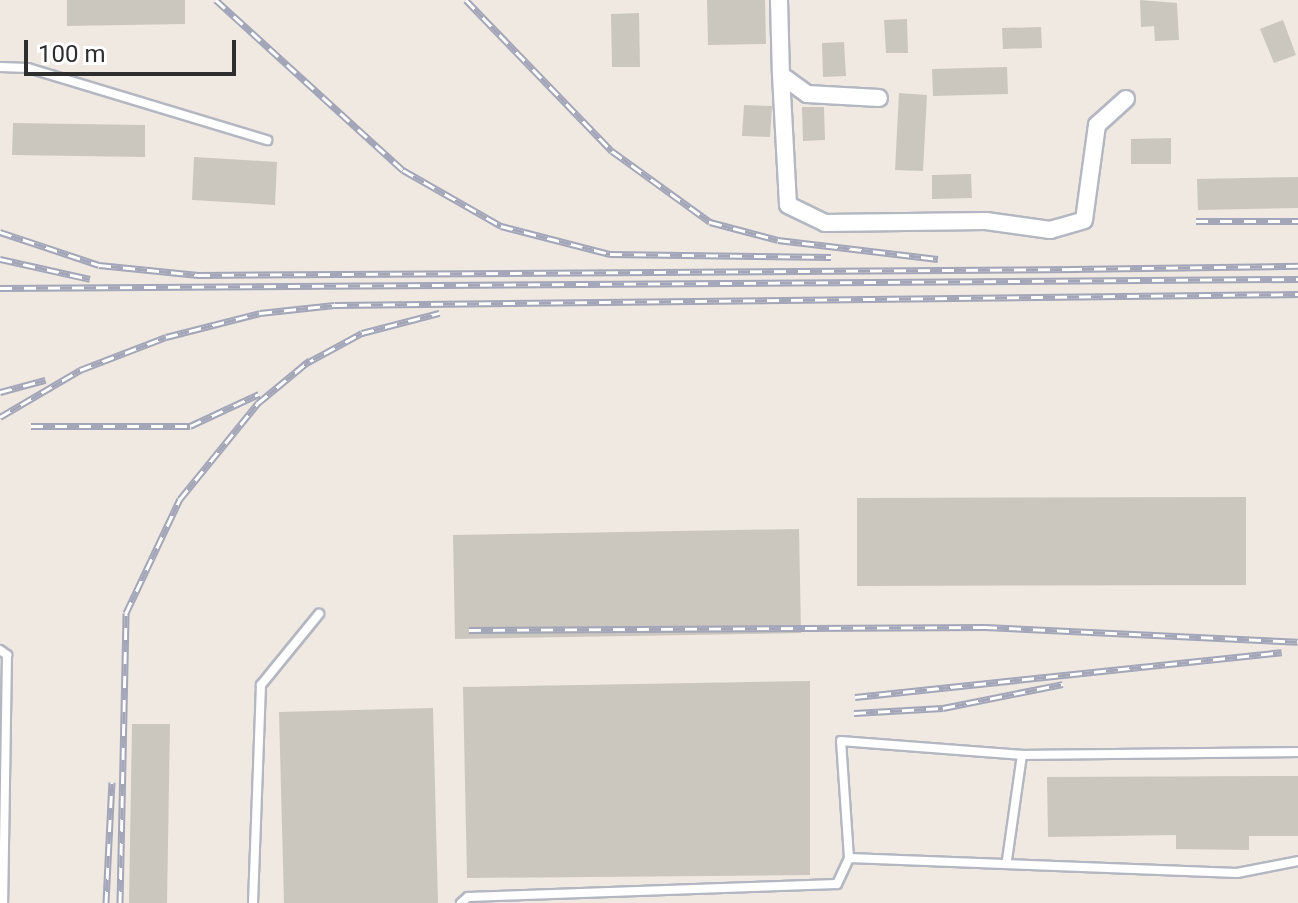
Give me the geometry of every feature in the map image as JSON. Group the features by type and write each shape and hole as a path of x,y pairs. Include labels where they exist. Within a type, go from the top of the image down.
{"street":[{"path":"779,0 788,205 825,223 986,221 1050,230 1084,220 1097,125 1126,99"},
{"path":"781,75 807,94 879,98"}],"lane":[{"path":"0,67 28,68 267,140"},
{"path":"253,903 261,685 319,614"},
{"path":"0,650 7,655 3,903"},
{"path":"461,903 468,897 837,884 849,858 841,741 1022,755 1298,752"},
{"path":"1007,860 1022,755"},
{"path":"849,858 1007,860 1237,873 1298,861"}],"building":[{"path":"67,0 185,0 185,24 67,26"},
{"path":"707,0 765,0 766,44 708,45"},
{"path":"1140,0 1177,3 1179,40 1155,41 1154,26 1141,27"},
{"path":"639,13 640,67 612,67 611,14"},
{"path":"907,19 908,53 886,53 884,20"},
{"path":"1283,20 1296,55 1274,63 1260,29"},
{"path":"1041,27 1042,48 1003,49 1002,28"},
{"path":"844,42 846,76 823,77 822,43"},
{"path":"1007,67 1008,94 933,96 932,69"},
{"path":"899,93 927,95 923,171 895,170"},
{"path":"744,105 772,106 770,137 742,136"},
{"path":"802,107 824,107 825,140 803,141"},
{"path":"13,123 145,125 145,157 12,155"},
{"path":"1171,138 1171,164 1131,164 1131,139"},
{"path":"194,157 277,162 275,205 192,200"},
{"path":"971,174 972,198 932,199 932,175"},
{"path":"1298,177 1298,208 1198,210 1197,179"},
{"path":"1246,497 1246,585 857,586 857,498"},
{"path":"799,529 801,633 455,639 453,535"},
{"path":"810,681 810,875 467,878 463,687"},
{"path":"433,708 438,903 284,903 279,712"},
{"path":"132,724 170,724 167,903 129,903"},
{"path":"1298,776 1298,836 1249,836 1249,850 1176,849 1176,835 1048,837 1047,777"}],"railway":[{"path":"216,0 403,170 501,226 610,254 831,257"},
{"path":"466,0 612,151 710,222 778,240 938,259"},
{"path":"1196,221 1298,221"},
{"path":"0,232 99,265 198,275 1079,269"},
{"path":"0,259 90,279"},
{"path":"1070,269 1298,266"},
{"path":"0,288 1298,279"},
{"path":"0,417 80,370 166,337 260,313 335,305 1298,294"},
{"path":"303,365 362,333 439,313"},
{"path":"120,903 126,613 180,499 258,403 310,360"},
{"path":"0,392 45,380"},
{"path":"31,426 190,426 259,394"},
{"path":"469,630 985,627 1298,642"},
{"path":"855,697 1282,652"},
{"path":"854,713 943,708 1063,684"},
{"path":"106,903 112,782"}]}
